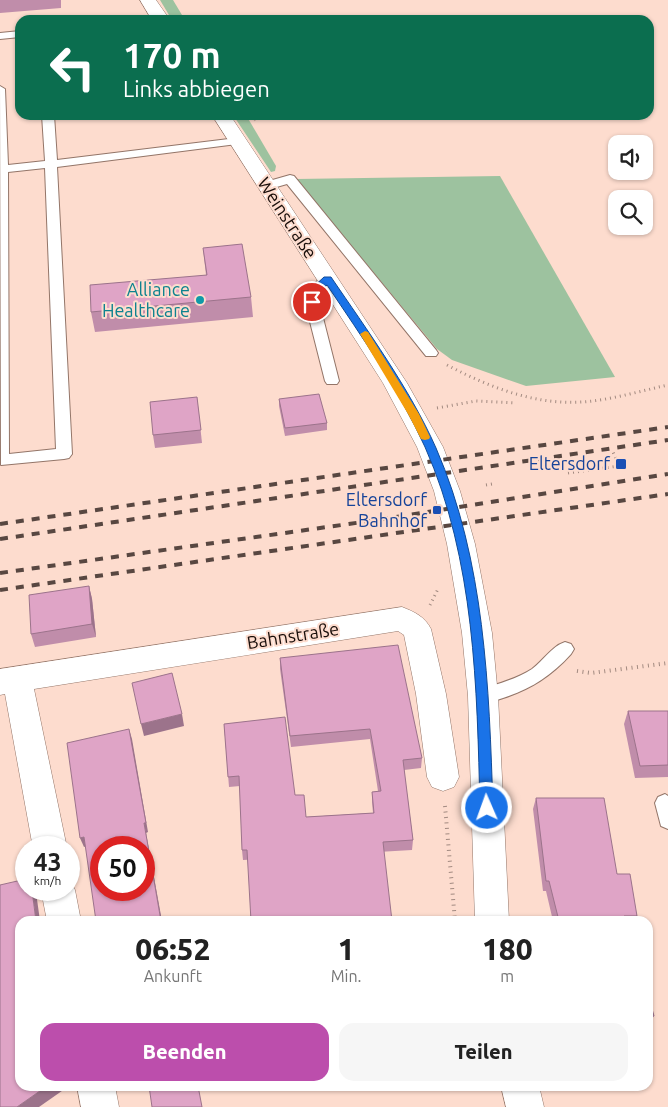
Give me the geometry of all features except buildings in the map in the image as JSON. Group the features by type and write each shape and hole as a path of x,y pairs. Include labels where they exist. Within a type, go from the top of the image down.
{"main road":[{"path":"148,0 158,15"},
{"name":"Weinstraße","path":"224,120 327,280 367,338 414,414 430,447 447,491 468,572 477,633 483,696 492,916"},
{"name":"Bahnstraße","path":"47,836 9,680 402,619 417,629 431,694 443,778"},
{"path":"60,901 63,916"},
{"path":"97,1091 100,1107"},
{"path":"521,1091 524,1107"}],"lane":[{"path":"0,36 15,34"},
{"path":"0,89 1,460 64,454 52,164 48,120"},
{"path":"1,169 237,141"},
{"path":"266,186 290,179 431,354"},
{"path":"327,280 314,292 312,302 332,381"},
{"path":"483,696 516,687 550,666 565,648"}],"path":[{"path":"431,354 465,375 537,400 581,402 668,385"},
{"path":"457,404 485,401 515,403 510,392"},
{"path":"568,473 619,466 613,452"},
{"path":"486,485 492,484"},
{"path":"550,666 591,673 668,663"},
{"path":"443,778 456,916"}],"green space":[{"path":"160,0 173,0 182,15 169,15"},
{"path":"236,120 249,120 276,166 275,171 271,172"},
{"path":"500,176 615,377 526,386 452,360 437,349 296,179"}],"railway":[{"path":"0,524 668,427"},
{"path":"0,539 668,440"},
{"path":"0,573 377,520 668,474"},
{"path":"0,590 668,494"}],"slow traffic":[{"path":"365,334 414,414 425,437"}],"place":[{"name":"Alliance Healthcare","path":"200,300"},
{"name":"Eltersdorf","path":"621,464"},
{"name":"Eltersdorf Bahnhof","path":"437,510"}],"route":[{"path":"312,302 314,292 327,280 367,338 414,414 430,447 447,491 468,572 477,633 483,696 487,808"}]}
